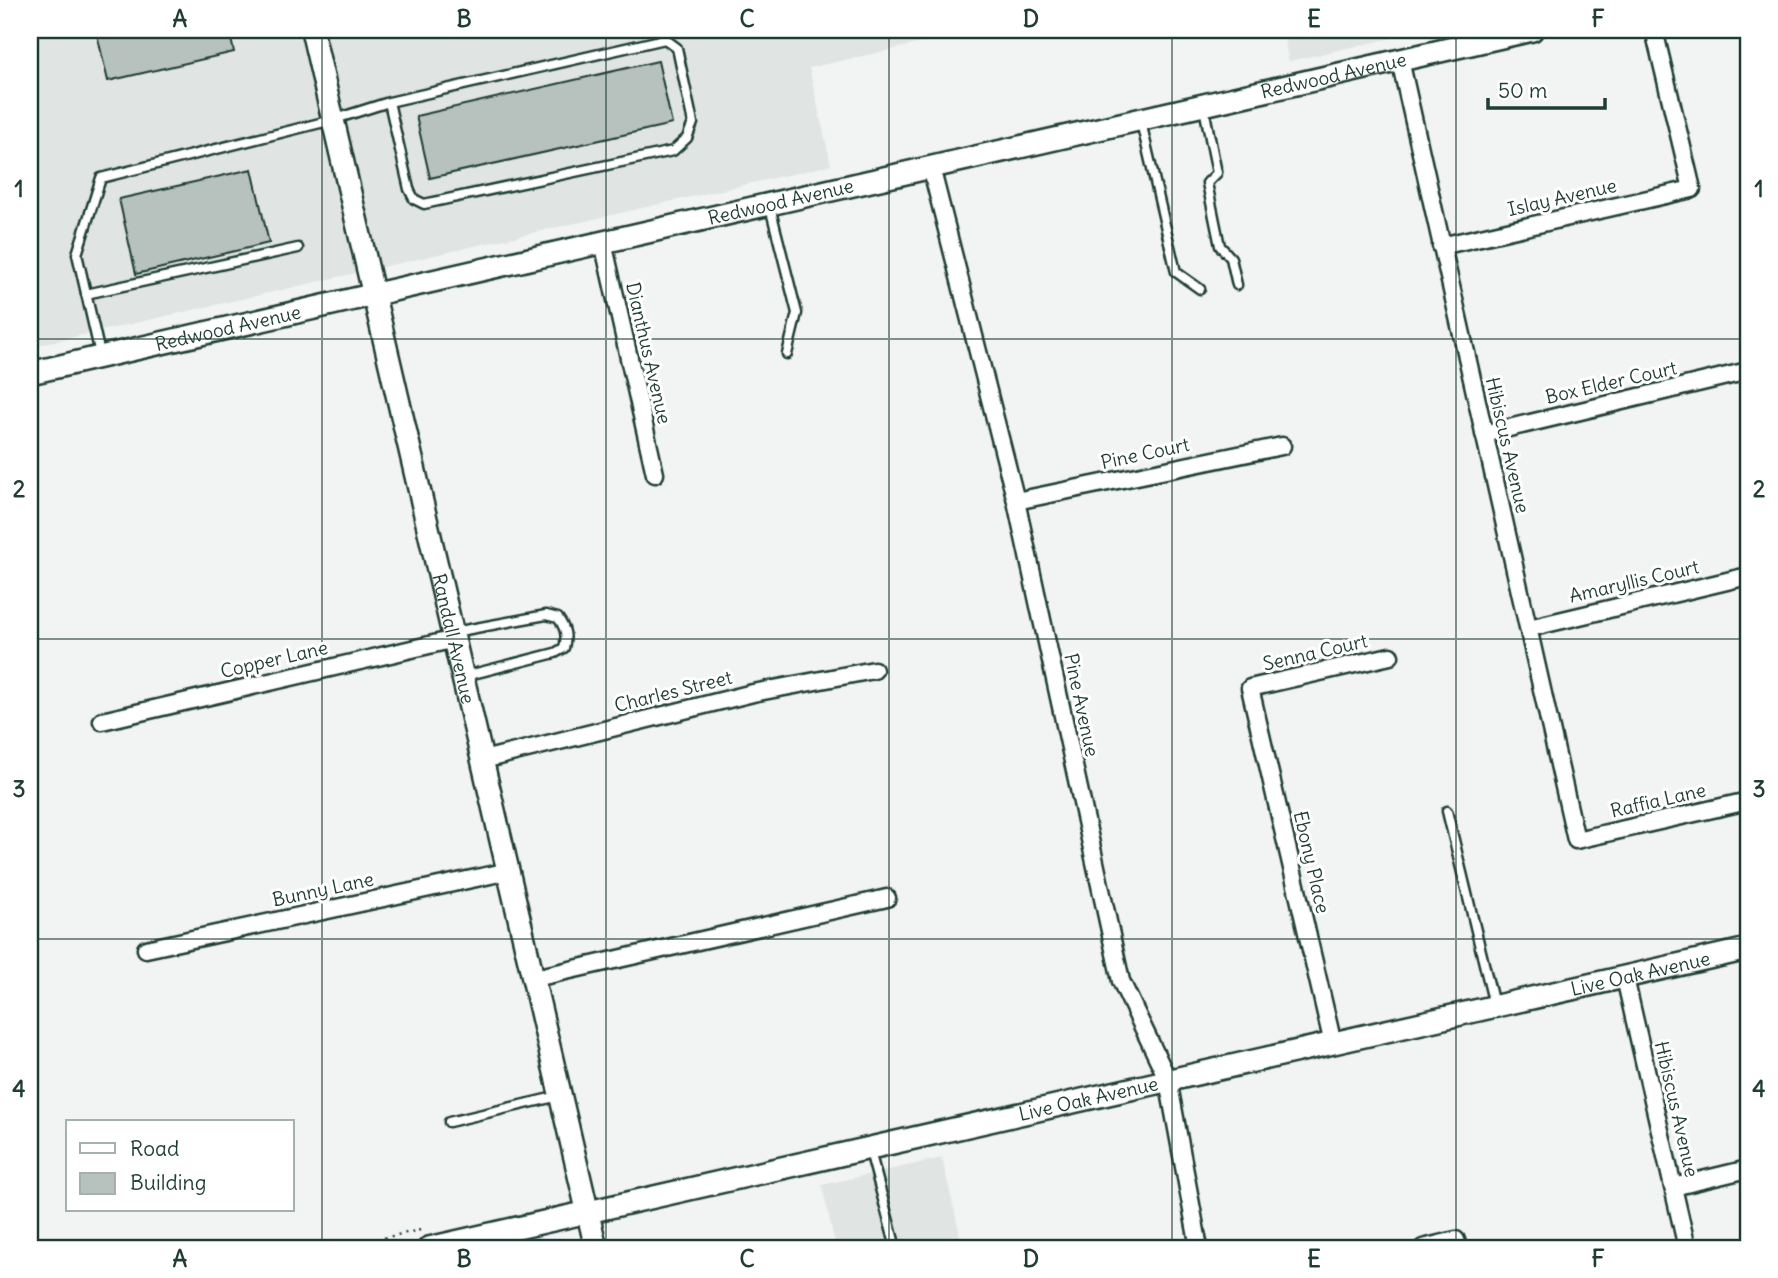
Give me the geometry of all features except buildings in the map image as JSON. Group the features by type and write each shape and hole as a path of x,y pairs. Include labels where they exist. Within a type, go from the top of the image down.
{"street":[{"name":"Randall Avenue","path":"312,30 596,1248"},
{"name":"Redwood Avenue","path":"30,373 1532,30"},
{"name":"Islay Avenue","path":"1441,246 1692,189 1654,30"},
{"name":"Hibiscus Avenue","path":"1399,60 1576,840"},
{"name":"Pine Avenue","path":"931,167 1016,501 1121,981 1168,1080 1199,1248"},
{"name":"Dianthus Avenue","path":"603,242 655,474"},
{"name":"Box Elder Court","path":"1484,434 1748,371"},
{"name":"Pine Court","path":"1016,501 1282,446"},
{"name":"Amaryllis Court","path":"1529,628 1748,576"},
{"name":"Copper Lane","path":"102,721 455,636"},
{"name":"Senna Court","path":"1251,688 1390,656"},
{"name":"Charles Street","path":"483,760 753,693 874,670"},
{"name":"Ebony Place","path":"1251,688 1333,1044"},
{"name":"Raffia Lane","path":"1576,840 1748,801"},
{"name":"Bunny Lane","path":"146,949 509,871"},
{"path":"535,978 887,898"},
{"name":"Live Oak Avenue","path":"429,1248 1748,949"},
{"name":"Hibiscus Avenue","path":"1625,978 1687,1248"},
{"path":"1673,1187 1748,1169"},
{"path":"1423,1248 1457,1240 1458,1248"}],"lane":[{"path":"101,357 77,254 101,178 332,120 389,102 665,39 677,48 694,123 687,138 673,151 424,204 414,199 409,190 389,102"},
{"path":"1204,105 1217,173 1206,183 1220,246 1231,258 1237,285"},
{"path":"1141,119 1176,272 1200,289"},
{"path":"770,204 797,313 787,354"},
{"path":"86,294 298,248"},
{"path":"455,636 546,615 558,618 564,627 564,648 555,653 464,677"},
{"path":"1447,811 1494,1008"},
{"path":"449,1122 562,1096"},
{"path":"869,1148 896,1248"}],"shaded area":[{"path":"30,30 979,30 809,68 831,165 30,347"},
{"path":"1282,30 1428,30 1289,61"},
{"path":"942,1158 963,1248 836,1248 822,1185"}]}
